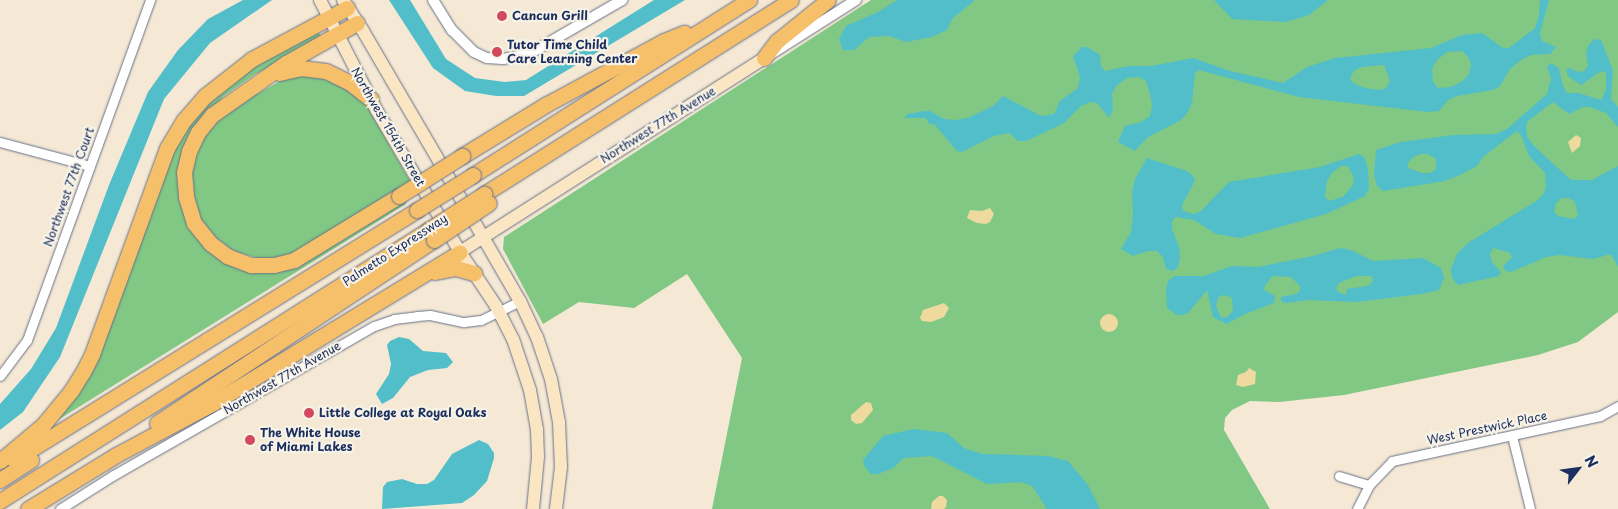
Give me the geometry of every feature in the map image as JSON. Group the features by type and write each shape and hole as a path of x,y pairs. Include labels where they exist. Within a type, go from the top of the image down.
{"highway":[{"name":"Palmetto Expressway","path":"0,469 473,175 749,0"},
{"name":"Palmetto Expressway","path":"0,501 430,235 624,105 790,0"},
{"path":"764,58 777,41 828,0"},
{"path":"0,460 43,425 71,391 83,372 92,354 167,148 184,120 205,96 245,64 330,18 345,4"},
{"path":"357,23 266,78 212,115 198,132 189,151 184,172 186,197 194,223 210,243 227,256 251,265 274,265 294,260 547,104 664,41 718,20"},
{"path":"266,78 296,68 316,68 343,78 371,99"},
{"path":"116,455 130,441 430,235"},
{"path":"28,509 116,455 214,403 460,252"},
{"path":"428,272 456,268 474,273"},
{"path":"0,480 109,411 141,381"}],"main road":[{"name":"Northwest 154th Street","path":"320,0 371,99 460,252 500,313 521,360 533,403 538,457 533,509"},
{"path":"345,4 520,301 543,351 554,393 561,452 556,509"},
{"name":"Northwest 77th Avenue","path":"460,252 764,58"}],"street":[{"name":"Northwest 77th Court","path":"0,376 27,340 150,0"},
{"path":"433,0 452,30 474,52 486,58 503,59 529,54 622,0"},
{"name":"Northwest 77th Avenue","path":"764,58 856,0"},
{"path":"0,142 90,166"},
{"name":"Northwest 77th Avenue","path":"60,509 118,473 374,326 409,316 428,315 472,322 500,313 520,301"},
{"name":"West Prestwick Place","path":"1357,509 1369,485 1392,461 1600,416 1618,406"},
{"path":"1512,436 1530,509"},
{"path":"1339,476 1369,485"}],"green space":[{"path":"871,0 1618,0 1618,312 1578,342 1538,355 1344,395 1279,402 1250,401 1232,410 1225,418 1224,430 1270,509 712,509 742,358 687,274 634,308 579,302 543,324 503,249 504,237"},
{"path":"318,32 321,36 318,39 254,75 224,96 212,109 184,152 200,238 269,269 404,200 406,204 53,423 63,409 172,153 194,116 233,78"},
{"path":"316,74 350,87 367,106 410,181 303,250 280,258 258,258 235,252 204,227 197,213 189,175 194,152 209,127 227,111 285,78"}],"sand":[{"path":"1576,135 1581,138 1580,146 1572,153 1568,142"},
{"path":"990,208 994,214 990,222 986,224 977,223 967,218 970,210 982,211"},
{"path":"944,303 949,308 944,317 931,322 922,321 920,318 923,310"},
{"path":"1109,314 1115,317 1118,323 1115,329 1109,332 1103,329 1100,323 1103,317"},
{"path":"1249,368 1256,372 1255,384 1243,387 1236,385 1238,375 1246,372"},
{"path":"866,402 871,403 873,410 862,423 856,424 851,420 851,415"},
{"path":"939,496 943,496 947,500 946,507 944,509 931,509 932,502"}],"water":[{"path":"243,0 272,0 210,43 164,99 60,357 23,412 0,430 0,404 31,369 56,328 109,185 148,92 178,50 208,19"},
{"path":"389,0 410,0 446,59 475,78 505,82 526,80 654,0 685,0 524,96 496,96 465,91 433,68"},
{"path":"897,0 975,0 952,19 947,30 932,37 906,42 889,36 869,37 854,50 843,50 839,39 846,26 880,11"},
{"path":"1214,0 1328,0 1309,15 1286,22 1232,19"},
{"path":"1540,0 1549,0 1540,33 1542,41 1556,47 1550,54 1531,55 1521,60 1510,69 1500,86 1493,90 1457,96 1448,100 1439,111 1428,112 1299,97 1199,70 1195,73 1192,103 1188,112 1181,120 1148,137 1135,151 1118,142 1125,126 1141,122 1150,116 1152,106 1150,94 1146,81 1139,77 1127,78 1116,86 1112,94 1113,109 1109,118 1097,103 1090,102 1081,106 1064,123 1026,141 1018,141 1009,133 994,136 962,152 957,151 934,124 929,124 926,118 904,118 908,114 930,111 944,119 968,118 993,106 1003,96 1041,116 1054,114 1060,101 1078,88 1080,77 1073,56 1082,47 1087,47 1100,55 1101,66 1105,71 1129,66 1151,66 1193,58 1230,71 1283,83 1307,67 1335,58 1431,48 1462,35 1482,33 1503,48 1509,48 1535,28 1539,15","holes":["1462,51 1468,57 1471,64 1469,74 1463,81 1451,87 1438,88 1433,82 1432,69 1437,60 1447,52","1384,65 1390,81 1386,88 1380,90 1365,88 1353,83 1350,78 1354,71 1362,67"]},
{"path":"1594,39 1601,40 1613,70 1611,99 1618,107 1618,127 1606,113 1590,107 1583,107 1569,114 1553,102 1528,121 1526,127 1527,137 1534,146 1571,180 1592,180 1618,166 1618,267 1611,254 1593,259 1560,255 1546,257 1511,272 1506,271 1503,266 1512,257 1510,253 1493,248 1490,254 1492,262 1501,272 1499,276 1458,285 1452,278 1451,269 1457,254 1468,243 1538,200 1544,193 1546,186 1545,173 1529,156 1521,135 1517,131 1483,157 1477,166 1460,175 1445,181 1383,191 1377,186 1374,175 1376,150 1401,142 1454,135 1496,134 1507,129 1547,94 1551,79 1547,66 1551,63 1559,68 1563,86 1567,93 1578,93 1601,100 1606,90 1606,73 1601,71 1581,85 1569,77 1566,71 1568,68 1579,72 1584,71 1588,66 1586,53 1588,46","holes":["1428,154 1436,159 1436,169 1430,173 1422,173 1408,168 1408,163 1413,157","1562,198 1569,198 1575,202 1578,215 1574,219 1558,216 1554,211 1556,203"]},
{"path":"1359,154 1364,157 1368,169 1369,189 1365,196 1326,214 1240,238 1216,234 1194,220 1175,217 1172,222 1172,229 1179,247 1180,257 1178,267 1173,271 1166,269 1163,257 1157,251 1148,251 1133,256 1121,249 1131,232 1133,215 1132,192 1135,179 1147,158 1187,171 1193,176 1195,181 1182,205 1183,211 1194,214 1201,211 1229,182 1320,167","holes":["1341,166 1348,166 1354,178 1353,185 1343,197 1329,201 1325,197 1327,181 1332,173"]},
{"path":"1340,248 1351,250 1373,261 1423,258 1441,268 1444,278 1439,290 1421,294 1357,302 1308,300 1286,303 1281,301 1281,297 1296,294 1300,291 1300,286 1291,277 1273,276 1265,285 1264,290 1275,296 1274,303 1245,314 1227,324 1213,317 1207,290 1188,313 1177,315 1167,308 1166,290 1168,281 1174,276 1204,276 1232,266 1258,267 1313,256","holes":["1356,276 1371,276 1373,280 1367,286 1347,289 1346,295 1338,292 1336,288 1339,283","1222,295 1231,297 1232,300 1233,311 1226,318 1221,317 1216,306 1218,298"]},
{"path":"399,337 409,339 423,351 446,353 453,362 447,368 428,370 410,377 393,398 382,404 376,394 389,374 391,364 387,345 390,341"},
{"path":"914,429 947,433 964,448 982,454 1048,456 1068,461 1088,485 1100,509 1047,509 1032,486 1021,482 987,484 932,456 904,458 893,468 878,474 871,474 865,467 863,460 883,436"},
{"path":"479,440 488,444 494,453 494,458 487,481 474,495 462,503 382,509 383,487 387,482 402,479 417,484 427,484 434,480 452,454"}],"place":[{"name":"Cancun Grill","path":"502,16"},
{"name":"Tutor Time Child Care Learning Center","path":"497,52"},
{"name":"Little College at Royal Oaks","path":"309,413"},
{"name":"The White House of Miami Lakes","path":"250,440"}]}
